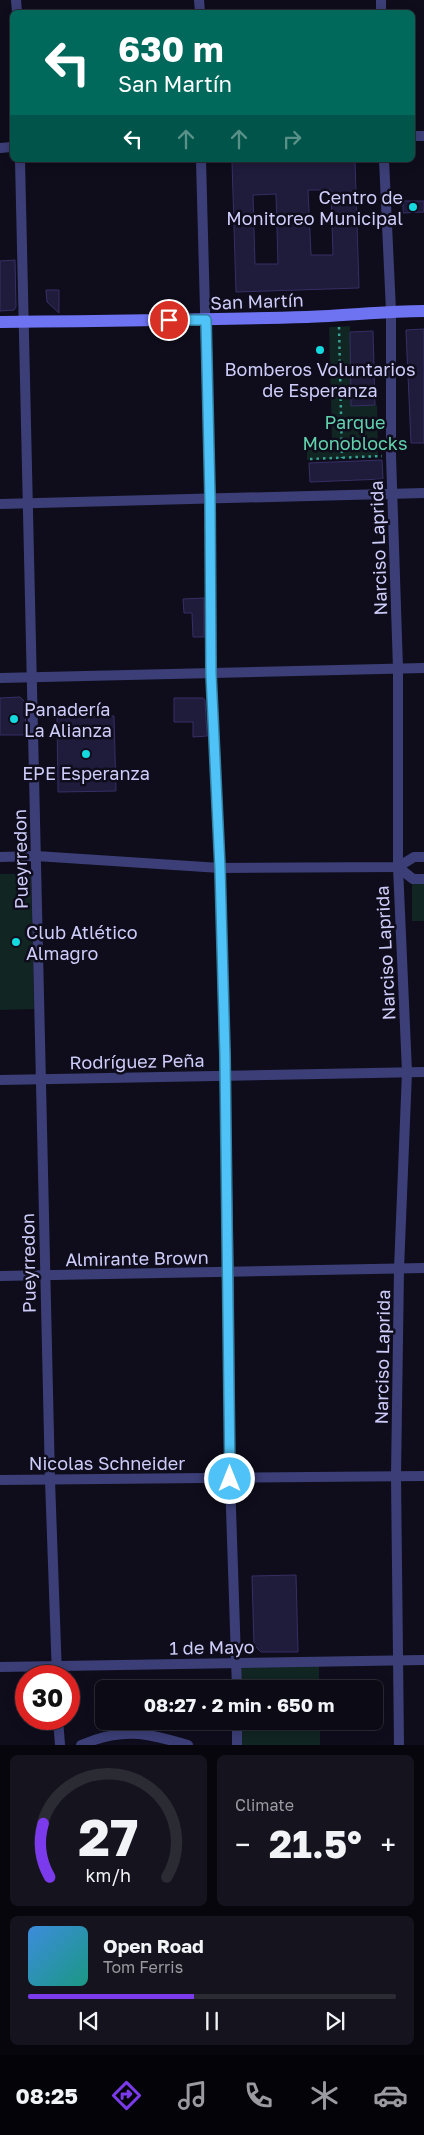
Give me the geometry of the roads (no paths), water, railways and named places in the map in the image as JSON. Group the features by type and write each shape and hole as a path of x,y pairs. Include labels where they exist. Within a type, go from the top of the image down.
{"main road":[{"name":"San Martín","path":"0,322 206,320 424,311"}],"street":[{"name":"Pueyrredon","path":"20,162 22,322 29,503 40,1079 56,1665"},
{"path":"201,162 210,498 211,674 220,868 225,1075 229,1273 230,1479 237,1680"},
{"name":"Narciso Laprida","path":"384,162 391,311 391,456 398,668 398,867 407,1072 399,1269 396,1476 399,1745"},
{"path":"0,504 424,493"},
{"path":"0,678 424,668"},
{"path":"0,857 36,856 220,868 398,867 414,857 424,857"},
{"path":"398,867 413,879 424,878"},
{"name":"Rodríguez Peña","path":"0,1080 424,1072"},
{"name":"Almirante Brown","path":"0,1276 424,1268"},
{"name":"Nicolas Schneider","path":"0,1480 424,1476"},
{"name":"1 de Mayo","path":"80,1670 237,1663 424,1660"},
{"name":"1 de Mayo","path":"0,1667 15,1668"},
{"path":"59,1730 60,1745"},
{"path":"237,1730 237,1745"},
{"path":"81,1745 118,1734 138,1732 188,1745"}],"place":[{"name":"Centro de Monitoreo Municipal","path":"413,207"},
{"name":"Bomberos Voluntarios de Esperanza","path":"320,350"},
{"name":"Panadería La Alianza","path":"14,719"},
{"name":"EPE Esperanza","path":"86,754"},
{"name":"Club Atlético Almagro","path":"16,942"}],"park label":[{"name":"Parque Monoblocks","path":"355,432"}]}
